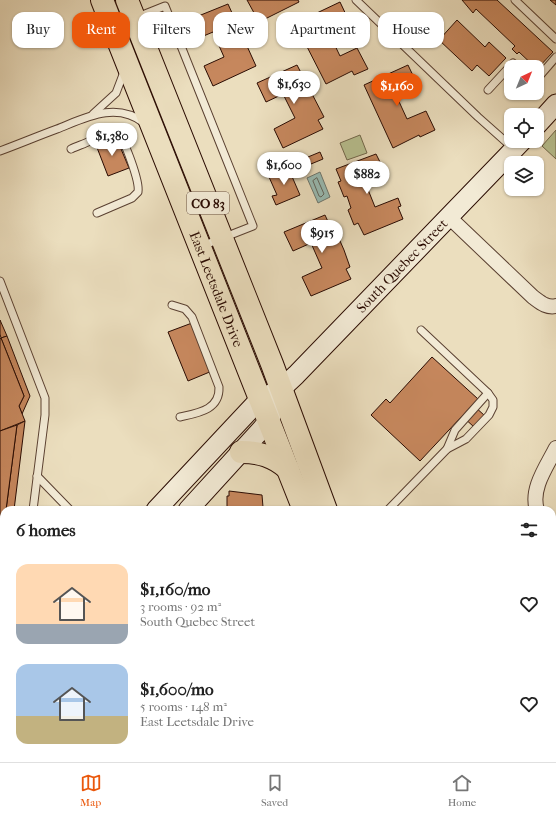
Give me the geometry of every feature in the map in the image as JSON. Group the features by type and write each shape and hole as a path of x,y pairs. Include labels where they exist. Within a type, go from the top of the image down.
{"main road":[{"name":"East Leetsdale Drive","path":"102,0 260,399"},
{"name":"East Leetsdale Drive","path":"130,9 281,389"},
{"path":"544,117 556,104"},
{"name":"South Quebec Street","path":"160,506 260,399 281,389 515,148"},
{"name":"South Quebec Street","path":"192,506 269,421 281,389"},
{"name":"CO 83","path":"281,389 325,506"},
{"name":"CO 83","path":"260,399 302,506"},
{"path":"241,452 264,454 288,468"}],"street":[{"path":"449,217 533,297 544,305 550,307 556,306"},
{"path":"536,506 536,491 556,448"}],"lane":[{"path":"356,0 478,117 504,135"},
{"path":"515,0 556,39"},
{"path":"130,9 165,6 253,226 200,246"},
{"path":"544,71 556,57"},
{"path":"93,114 108,102 118,90 123,76 125,58"},
{"path":"488,90 504,73"},
{"path":"0,151 93,114 117,112 132,115 146,124 157,138"},
{"path":"71,149 91,141 100,132 108,129 116,130 121,138 136,177 138,192 132,198 97,213"},
{"path":"0,281 45,398 33,506"},
{"path":"172,305 185,310 192,317 219,387 218,398 209,409 180,417"},
{"path":"392,506 447,449 466,439 489,415 493,407 493,400 488,393 421,330"},
{"path":"447,449 455,430 488,393"},
{"path":"37,476 66,506"}],"green space":[{"path":"556,130 556,159 544,148 544,144"},
{"path":"360,135 367,153 347,160 340,143"}],"water":[{"path":"320,172 330,197 318,203 307,178"}],"building":[{"path":"247,0 298,0 299,2 276,12 276,14 268,18 268,12 254,12"},
{"path":"462,0 497,0 553,52 544,62 544,60 527,60 519,52 517,54 512,49 515,46 476,9 473,13"},
{"path":"550,0 556,0 556,5"},
{"path":"340,2 345,12 319,12"},
{"path":"228,4 232,12 213,12 213,32 205,35 205,13"},
{"path":"457,20 485,47 489,42 506,58 489,76 477,65 472,71 444,45 444,34"},
{"path":"220,48 248,48 256,66 213,86 204,66 224,57"},
{"path":"308,48 336,48 340,56 357,48 368,69 354,75 352,71 326,84"},
{"path":"297,65 324,117 318,120 323,129 283,148 274,129 295,118 283,94 266,102 257,83"},
{"path":"408,65 417,84 396,95 407,119 426,111 435,130 420,137 419,135 393,148 364,85"},
{"path":"116,137 129,168 108,176 96,145"},
{"path":"320,152 323,159 311,164 308,157"},
{"path":"376,154 382,166 385,165 388,172 365,182 375,207 398,198 401,206 398,207 403,219 364,235 358,223 354,225 348,210 351,208 347,196 344,197 338,182 341,181 336,169"},
{"path":"287,165 300,195 276,205 272,196 277,195 269,177 282,171 281,168"},
{"path":"325,215 330,226 333,225 344,250 350,267 346,269 351,279 311,296 302,277 322,268 311,243 293,251 284,232"},
{"path":"0,320 7,336 1,338 0,334"},
{"path":"192,323 212,371 188,381 168,332"},
{"path":"7,336 30,396 22,414 19,406 24,396 1,338"},
{"path":"1,338 24,396 19,406 25,421 0,431 0,339"},
{"path":"432,357 478,399 420,461 371,415 386,399 390,403"},
{"path":"473,405 485,416 474,427 462,416"},
{"path":"25,421 14,506 7,506 17,425"},
{"path":"17,425 7,506 0,506 0,431"},
{"path":"229,491 262,495 263,506 227,506 227,496 229,496"}]}
